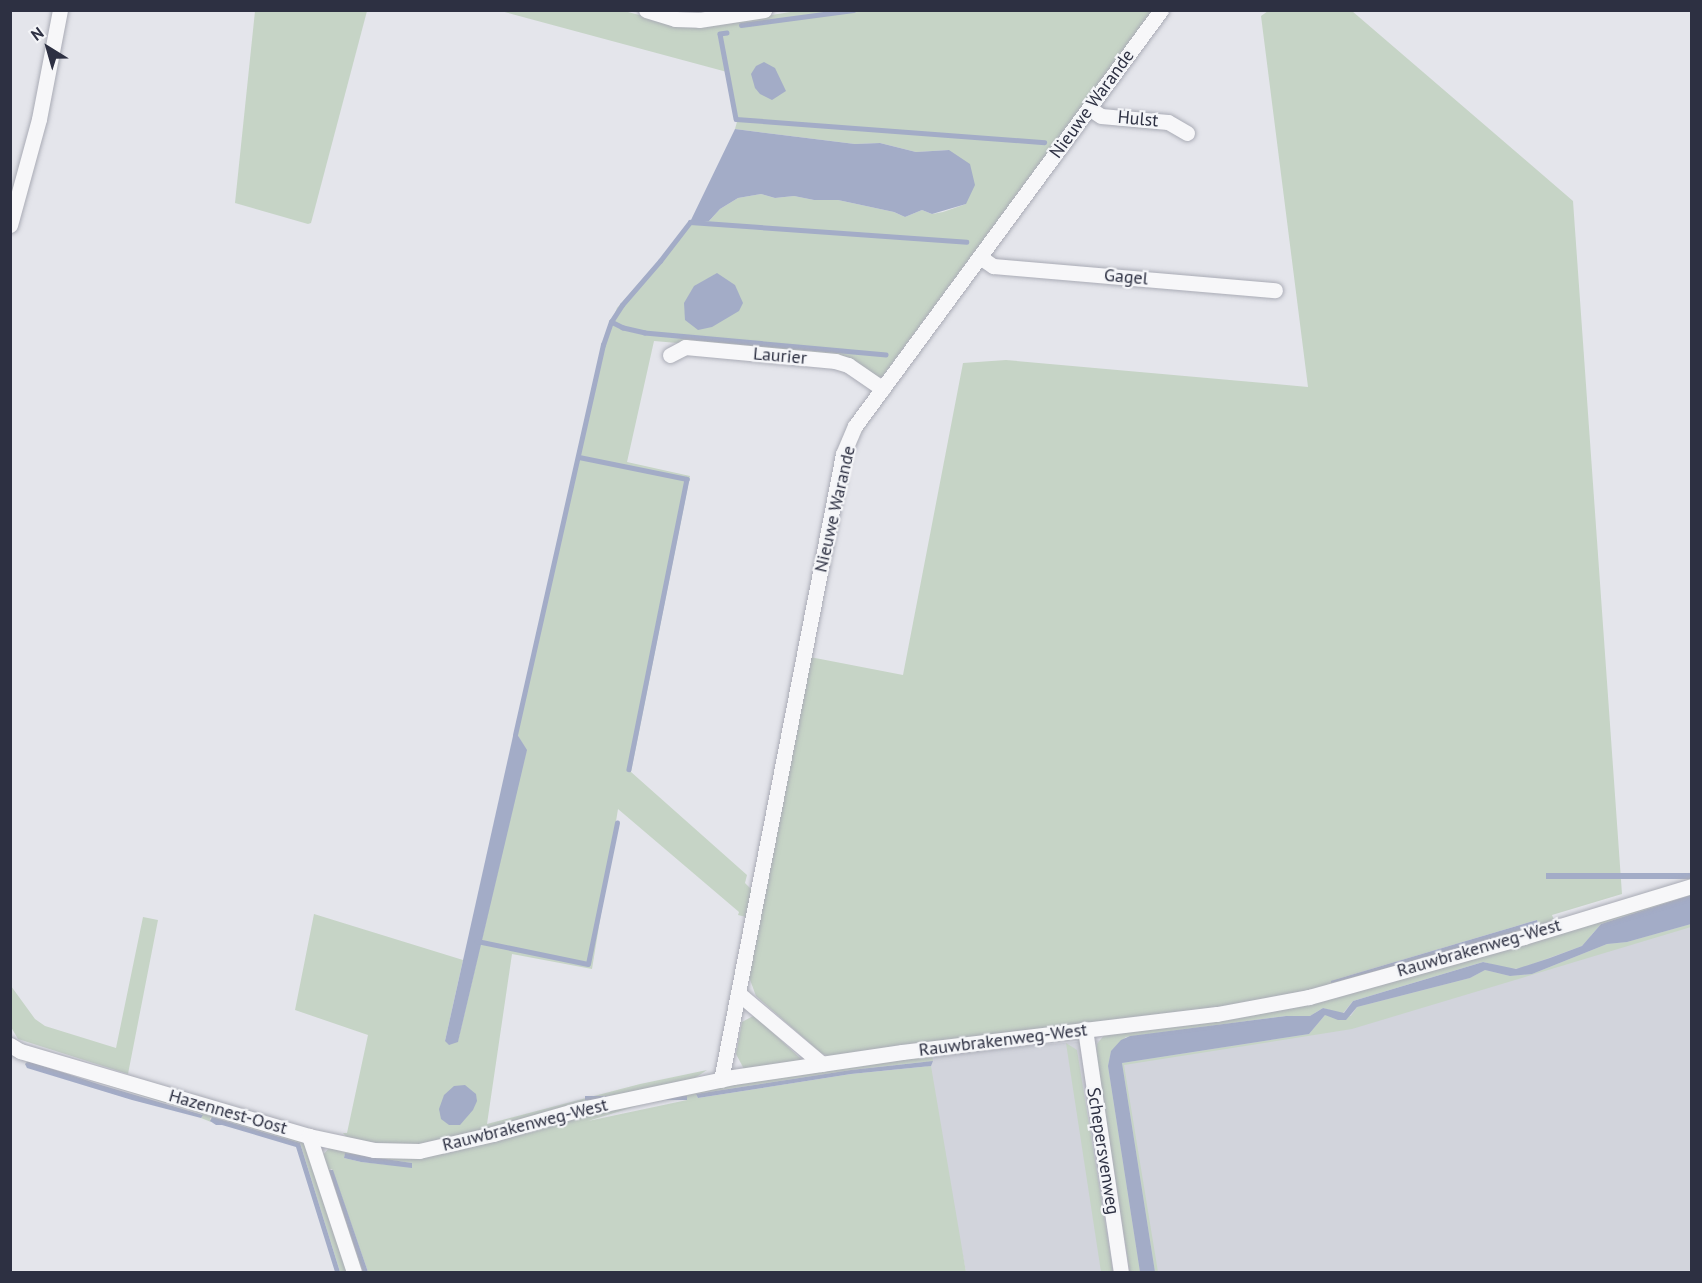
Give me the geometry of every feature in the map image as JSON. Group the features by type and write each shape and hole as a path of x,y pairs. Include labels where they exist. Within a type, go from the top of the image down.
{"street":[{"path":"10,225 39,119 60,10"},
{"path":"645,10 675,19 699,20 764,10"},
{"name":"Nieuwe Warande","path":"721,1080 843,453 855,426 1161,10"},
{"name":"Hulst","path":"1089,108 1101,116 1168,122 1187,134"},
{"name":"Gagel","path":"980,257 993,266 1275,290"},
{"name":"Laurier","path":"670,355 685,347 835,361 848,365 883,389"},
{"name":"Rauwbrakenweg-West","path":"309,1136 374,1150 419,1151 493,1134 581,1109 721,1080 822,1064 1085,1029 1217,1014 1309,997 1524,937 1692,886"},
{"path":"738,993 822,1064"},
{"name":"Schepersvenweg","path":"1085,1029 1121,1272"},
{"name":"Hazennest-Oost","path":"10,1046 20,1051 309,1136 354,1272"}],"shaded area":[{"path":"1691,908 1691,1272 966,1272 924,1054 1218,1031 1331,1010"}],"green space":[{"path":"803,10 1152,11 882,377 875,377 841,357 654,341 627,462 690,476 631,772 747,875 745,883 752,890 746,917 738,915 739,912 618,809 592,969 512,954 487,1124 640,1084 707,1070 689,1082 426,1146 350,1141 343,1133 347,1133 368,1035 295,1010 314,914 463,960 445,1041 458,1041 526,750 517,734 606,336 617,308 684,232 690,222 709,221 720,209 738,198 761,194 775,198 794,196 814,200 838,200 894,212 905,217 922,210 932,214 966,204 949,150 916,152 880,143 855,144 735,129 738,118 727,72 501,11 624,11 671,23 728,22"},
{"path":"255,11 367,11 311,223 308,224 235,203"},
{"path":"1268,11 1352,11 1573,201 1622,894 1552,915 1554,920 1308,995 833,1058 821,1053 756,996 749,977 810,657 903,675 963,363 1006,360 1308,387 1261,16","holes":["1537,920 1538,924 1331,981"]},
{"path":"1691,890 1691,895 1601,924 1582,946 1521,968 1511,969 1483,962 1353,1001 1342,1014 1323,1008 1310,1016 1286,1016 1126,1037 1111,1051 1108,1066 1140,1272 1130,1272 1096,1056 1097,1044 1105,1034 1247,1015"},
{"path":"143,917 158,920 128,1074 18,1039 11,1027 11,986 35,1019 45,1026 116,1048"},
{"path":"1691,924 1691,927 1352,1029 1124,1065 1158,1272 1155,1272 1122,1063 1309,1034 1325,1015 1351,1016 1357,1007 1470,978 1485,970 1510,976 1532,974 1607,944 1627,942"},
{"path":"753,1016 802,1060 745,1071 736,1054 742,1022"},
{"path":"1066,1043 1077,1050 1113,1272 1101,1272"},
{"path":"932,1053 933,1061 851,1070 696,1094 698,1098 851,1074 931,1066 966,1272 368,1272 332,1169 329,1170 363,1272 360,1272 322,1156 330,1147 370,1154 705,1087","holes":["687,1096 687,1100 588,1121 643,1104","345,1154 412,1163 412,1167 361,1162 344,1158"]},
{"path":"28,1060 303,1141 349,1272 340,1272 300,1143 214,1117 210,1118 211,1122 201,1118 202,1114 28,1061 24,1066"}],"water":[{"path":"764,62 775,68 786,91 772,100 760,94 755,88 751,74 756,66"},
{"path":"735,129 855,144 880,143 916,152 949,150 970,164 975,185 966,204 932,214 922,210 905,217 894,212 838,200 814,200 794,196 775,198 761,194 738,198 720,209 709,221 690,222"},
{"path":"717,273 735,285 743,303 739,311 712,327 698,330 685,320 684,303 694,286"},
{"path":"517,734 527,750 458,1042 449,1045 445,1041 513,736"},
{"path":"1546,873 1691,873 1691,879 1546,879"},
{"path":"1691,895 1691,924 1627,942 1607,944 1532,974 1510,976 1485,970 1470,978 1357,1007 1346,1020 1338,1020 1325,1015 1309,1034 1122,1063 1155,1272 1140,1272 1108,1066 1111,1051 1121,1040 1130,1036 1286,1016 1310,1016 1323,1008 1344,1013 1353,1001 1483,962 1516,969 1550,958 1582,946 1601,924"},
{"path":"1537,920 1538,924 1479,943 1331,983 1331,981"},
{"path":"28,1061 203,1115 201,1118 132,1100 27,1068 25,1064"},
{"path":"933,1061 931,1066 851,1074 698,1098 696,1094 851,1070"},
{"path":"465,1085 476,1094 477,1101 473,1110 460,1125 449,1125 441,1119 439,1109 444,1095 454,1086"},
{"path":"585,1096 687,1096 687,1100 585,1100"},
{"path":"212,1117 300,1143 340,1272 335,1272 296,1147 216,1125 210,1121"},
{"path":"345,1153 412,1163 412,1168 361,1162 344,1158"},
{"path":"329,1170 333,1170 368,1272 363,1272"}],"waterway":[{"path":"741,25 853,10"},
{"path":"727,33 720,34 736,119 1044,142"},
{"path":"886,355 645,333 623,328 611,322 622,305 690,222 966,242"},
{"path":"515,735 603,345 611,322"},
{"path":"579,457 687,479 629,769"},
{"path":"477,941 588,964 617,823"}]}
